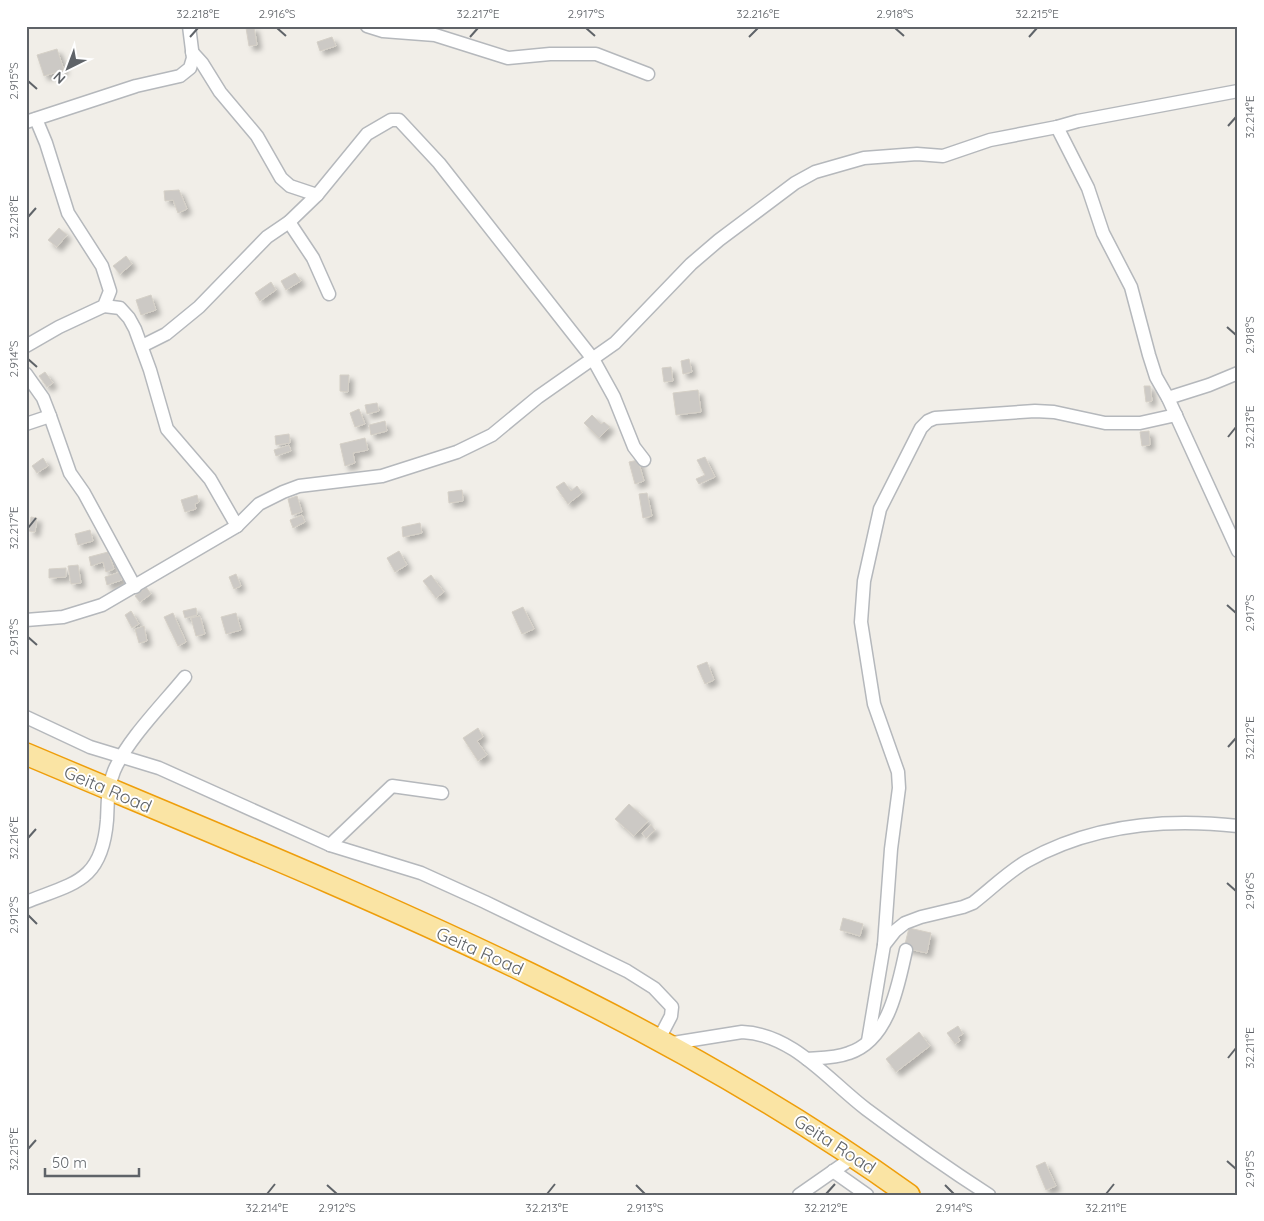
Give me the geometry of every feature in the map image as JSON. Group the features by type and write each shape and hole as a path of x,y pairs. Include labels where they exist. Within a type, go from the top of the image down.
{"highway":[{"name":"Geita Road","path":"26,754 496,958 663,1042 776,1106 855,1156 909,1195"}],"street":[{"path":"104,306 110,296 109,281 92,249 68,213 46,143 31,120 136,86 180,76 190,68 193,58 190,26"},
{"path":"367,26 382,31 435,35 508,58 550,54 596,54 648,74"},
{"path":"192,52 202,63 220,92 257,136 281,178 290,186 317,195"},
{"path":"26,620 85,612 135,587 237,526 259,504 300,486 382,476 457,452 499,430 538,397 621,338 691,264 795,182 815,172 864,158 917,154 944,156 990,140 1078,121 1238,91"},
{"path":"142,346 181,324 267,237 289,222 317,195 367,134 391,120 399,120 439,163 593,359 614,397 634,447 644,460"},
{"path":"1057,127 1088,188 1103,232 1131,287 1156,377 1168,398 1238,551"},
{"path":"289,222 314,258 329,294"},
{"path":"26,346 59,326 104,306 114,306 124,311 135,329 142,346 167,429 210,479 237,526"},
{"path":"1168,398 1209,385 1238,373"},
{"path":"26,374 42,398 50,416 70,473 84,493 135,587"},
{"path":"868,1041 884,945 891,849 899,788 898,772 874,704 861,622 864,581 880,509 921,428 928,421 936,418 1021,412 1054,412 1105,423 1140,423 1176,415"},
{"path":"26,424 50,416"},
{"path":"26,902 80,881 90,870 97,858 106,830 107,788 122,755 185,677"},
{"path":"26,717 90,747 122,755 159,768 330,845 421,873 485,902 627,972 654,988 672,1007 663,1042 717,1035 753,1033 784,1045 807,1059 869,1110 989,1195"},
{"path":"330,845 392,786 442,793"},
{"path":"884,945 895,931 905,923 973,903 1027,861 1092,833 1194,822 1238,826"},
{"path":"807,1059 848,1054 858,1050 878,1030 888,1013 900,980 906,950"},
{"path":"799,1195 855,1156"},
{"path":"833,1171 867,1195"},
{"path":"844,1178 848,1195"}],"building":[{"path":"254,27 257,45 249,46 246,28"},
{"path":"332,37 336,46 320,51 317,42"},
{"path":"57,49 64,70 44,76 37,55"},
{"path":"179,190 187,209 178,213 173,200 165,201 164,191"},
{"path":"59,228 67,235 57,247 48,240"},
{"path":"126,256 132,264 120,274 113,266"},
{"path":"295,273 301,281 286,290 281,281"},
{"path":"271,282 276,290 260,301 255,293"},
{"path":"151,295 156,310 141,315 136,300"},
{"path":"689,359 692,372 683,374 681,361"},
{"path":"671,367 673,381 664,382 662,368"},
{"path":"45,372 53,383 47,387 39,376"},
{"path":"340,375 349,375 348,392 340,391"},
{"path":"1144,386 1150,386 1152,401 1146,402"},
{"path":"698,390 701,412 676,415 673,393"},
{"path":"377,403 379,411 367,414 365,405"},
{"path":"359,409 365,424 355,427 350,413"},
{"path":"592,415 601,424 604,422 610,427 599,438 584,423"},
{"path":"385,421 387,431 371,435 369,425"},
{"path":"1149,431 1150,445 1142,446 1140,432"},
{"path":"289,434 290,443 276,445 275,436"},
{"path":"365,438 368,450 353,453 355,463 345,466 340,444"},
{"path":"289,445 291,451 276,456 274,450"},
{"path":"705,457 715,477 699,484 696,479 705,475 697,460"},
{"path":"43,458 48,466 37,473 32,466"},
{"path":"638,460 644,481 635,484 629,462"},
{"path":"564,482 571,491 577,486 582,493 568,504 556,487"},
{"path":"462,490 463,501 449,503 448,492"},
{"path":"647,493 652,516 643,518 639,494"},
{"path":"197,495 199,502 195,504 196,509 185,512 181,500"},
{"path":"297,496 302,512 292,515 288,499"},
{"path":"302,515 305,522 293,528 290,520"},
{"path":"31,517 37,518 35,532 29,531"},
{"path":"420,523 422,533 403,537 402,527"},
{"path":"90,530 93,541 78,545 75,534"},
{"path":"399,551 407,565 395,572 387,558"},
{"path":"108,552 114,569 106,572 103,562 91,566 89,557"},
{"path":"78,565 81,583 71,584 68,566"},
{"path":"66,568 66,577 49,578 49,569"},
{"path":"120,572 122,580 107,585 105,577"},
{"path":"236,574 241,586 234,589 229,577"},
{"path":"431,575 444,592 436,598 423,581"},
{"path":"146,587 151,594 140,602 135,596"},
{"path":"523,607 534,629 522,634 512,612"},
{"path":"196,608 197,615 185,618 183,611"},
{"path":"131,611 139,624 132,628 125,615"},
{"path":"173,613 186,642 178,646 164,617"},
{"path":"236,613 241,630 226,634 221,617"},
{"path":"200,616 205,634 196,636 191,618"},
{"path":"144,626 147,641 139,643 135,629"},
{"path":"707,662 714,680 705,684 697,666"},
{"path":"478,728 483,737 477,741 487,755 478,761 463,738"},
{"path":"629,804 648,821 634,836 615,819"},
{"path":"651,825 655,830 646,838 642,833"},
{"path":"843,918 863,924 860,936 840,930"},
{"path":"909,928 931,933 927,953 904,948"},
{"path":"958,1026 963,1034 958,1037 960,1041 955,1044 947,1033"},
{"path":"919,1032 930,1046 896,1072 886,1059"},
{"path":"1045,1162 1056,1186 1046,1190 1036,1166"}]}
